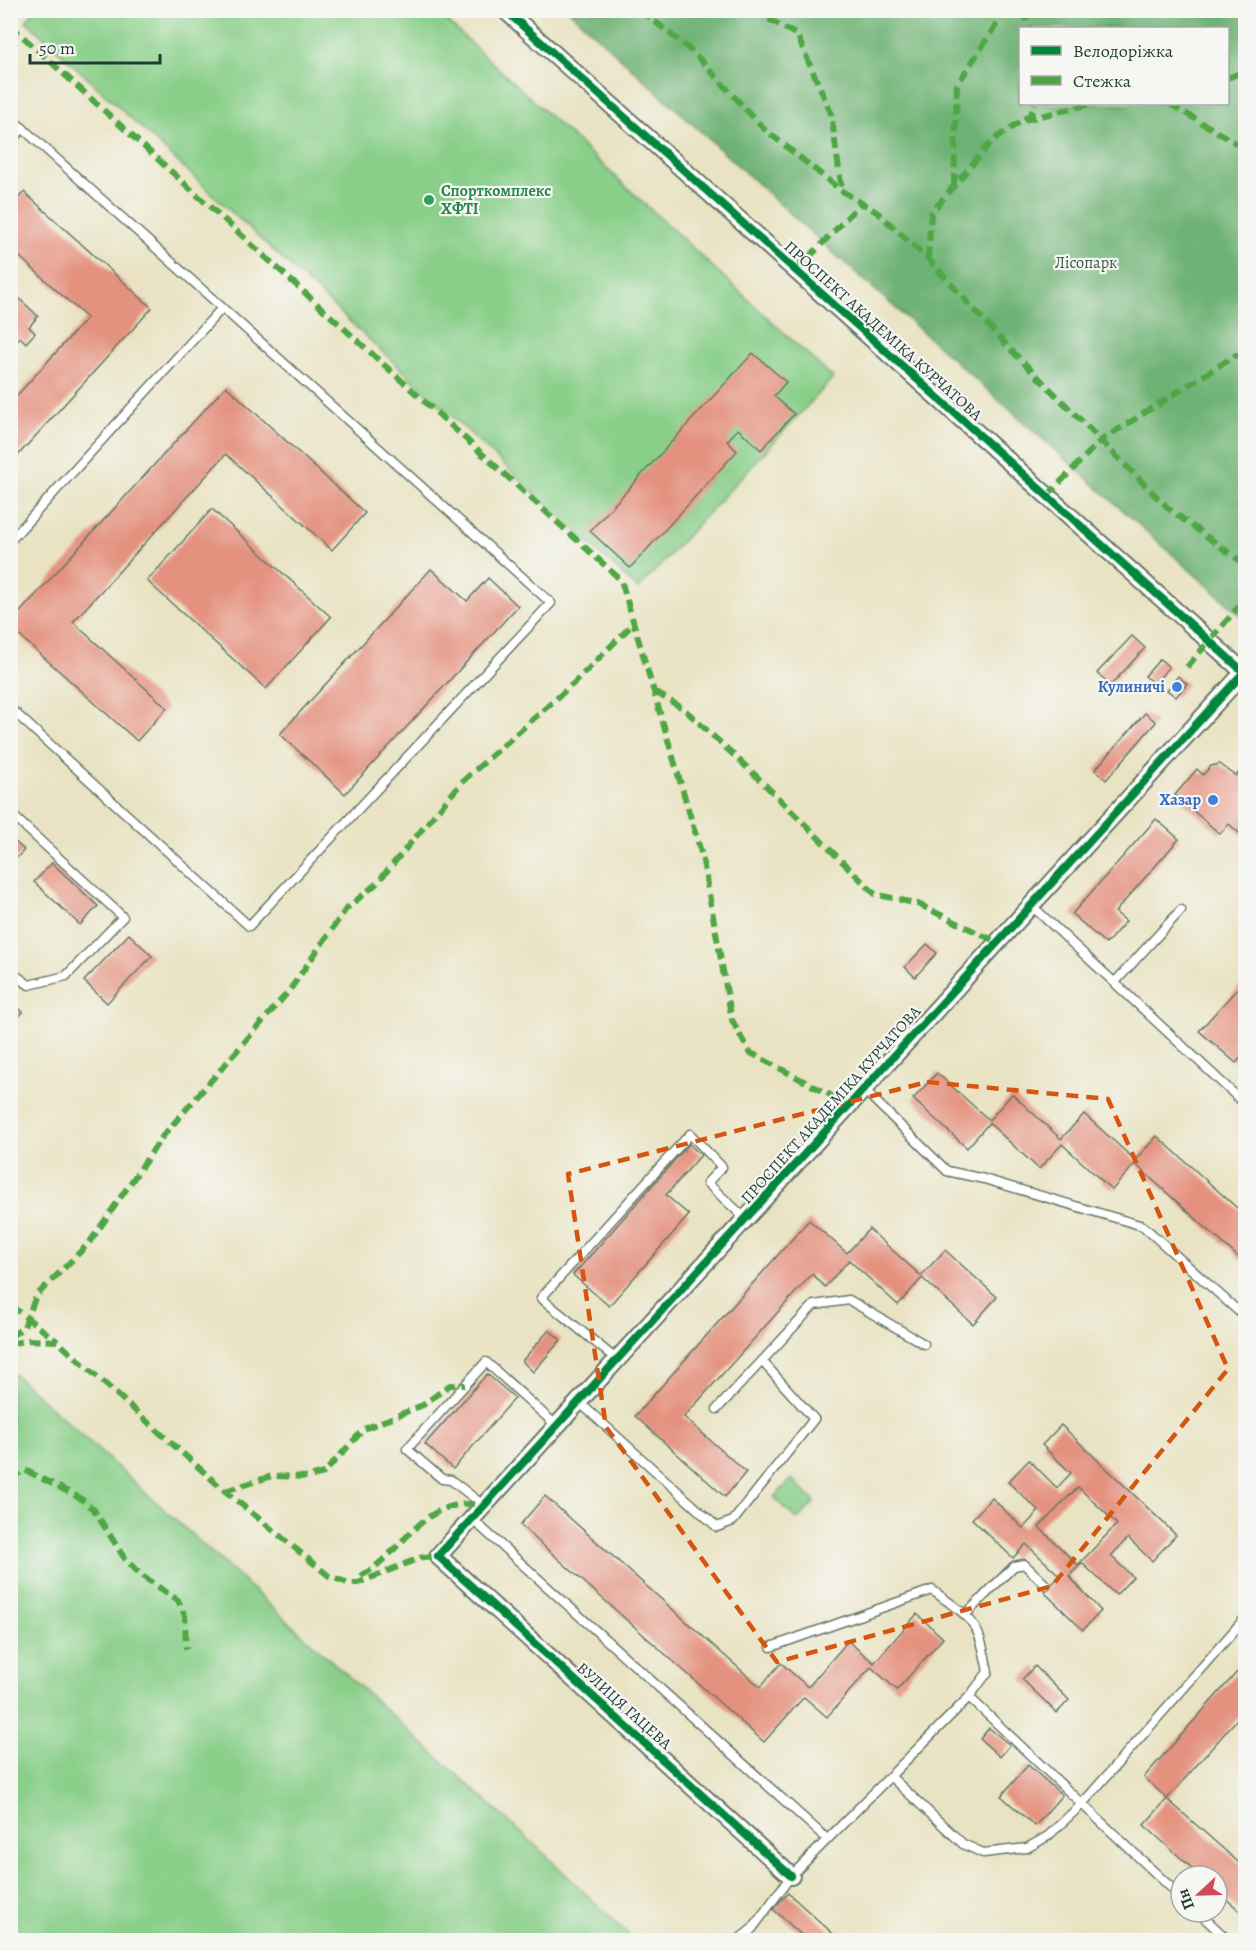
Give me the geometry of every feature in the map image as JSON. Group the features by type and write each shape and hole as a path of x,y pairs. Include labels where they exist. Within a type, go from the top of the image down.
{"street":[{"name":"ПРОСПЕКТ АКАДЕМІКА КУРЧАТОВА","path":"438,1556 1245,673 505,10"},
{"name":"ВУЛИЦЯ ГАЦЕВА","path":"438,1556 792,1876"}],"lane":[{"path":"10,117 550,603 249,926 10,708"},
{"path":"10,142 22,128"},
{"path":"10,541 222,308"},
{"path":"10,813 123,917 66,976 29,985 10,971"},
{"path":"1031,905 1244,1101"},
{"path":"1116,981 1181,910"},
{"path":"863,1089 947,1171 984,1179 1143,1226 1245,1318"},
{"path":"617,1360 541,1298 690,1134 722,1167 707,1183 746,1219"},
{"path":"717,1409 814,1305 849,1300 924,1344"},
{"path":"579,1402 717,1527 734,1521 814,1419 762,1361"},
{"path":"483,1505 451,1480 442,1479 408,1449 486,1362 557,1426"},
{"path":"472,1519 827,1839"},
{"path":"966,1614 1014,1566 1024,1564 1046,1585"},
{"path":"738,1941 752,1929 792,1876 969,1697 988,1672 980,1632 966,1614 932,1590 771,1647"},
{"path":"890,1776 963,1844 982,1853 1027,1848 1048,1836 1082,1804 1245,1617"},
{"path":"969,1697 1169,1885"},
{"path":"1210,1924 1228,1941"}],"highlighted area":[{"path":"927,1082 1108,1099 1228,1369 1052,1586 777,1662 606,1427 568,1174"}],"green space":[{"name":"Спорткомплекс ХФТІ","path":"35,10 436,11 833,378 638,589 26,21"},
{"name":"Лісопарк","path":"569,11 1245,11 1245,619 819,240"},
{"path":"11,1371 536,1846 634,1940 11,1940"},
{"path":"792,1479 815,1502 797,1520 774,1497"}],"building":[{"path":"24,192 152,308 10,464 10,403 87,318 10,248 10,207"},
{"path":"10,290 38,316 29,327 35,333 26,343 20,337 10,348"},
{"path":"753,353 786,382 774,396 794,414 761,450 738,429 727,441 737,451 630,568 590,531"},
{"path":"226,386 365,513 332,550 226,454 73,622 167,708 137,741 10,627 10,623"},
{"path":"212,509 331,617 266,689 147,581"},
{"path":"431,569 467,601 488,578 518,606 345,794 280,734"},
{"path":"1132,636 1145,648 1111,685 1097,673"},
{"path":"1160,659 1169,667 1154,684 1145,676"},
{"name":"Кулиничі","path":"1178,676 1187,684 1176,697 1167,690"},
{"path":"1145,713 1156,722 1106,780 1095,770"},
{"name":"Хазар","path":"1220,764 1236,776 1242,769 1246,772 1246,839 1229,824 1220,834 1175,795 1197,769 1203,775 1211,766"},
{"path":"1156,819 1179,839 1115,912 1126,921 1106,944 1072,914"},
{"path":"10,837 24,850 13,862 10,859"},
{"path":"52,863 98,906 80,925 34,882"},
{"path":"129,934 152,956 107,1003 84,981"},
{"path":"927,944 937,953 915,977 905,967"},
{"path":"1246,979 1246,1027 1242,1032 1246,1036 1246,1052 1236,1063 1199,1031"},
{"path":"10,1001 23,1012 10,1025"},
{"path":"937,1073 989,1120 1012,1094 1061,1139 1084,1114 1135,1160 1157,1136 1246,1216 1246,1264 1135,1164 1112,1190 1062,1144 1039,1169 989,1123 967,1148 913,1099"},
{"path":"689,1144 701,1155 666,1195 689,1215 609,1306 573,1275"},
{"path":"809,1220 847,1253 869,1229 921,1276 945,1250 997,1297 973,1324 922,1278 898,1305 849,1260 825,1287 812,1274 684,1417 746,1472 725,1497 635,1416"},
{"path":"549,1330 561,1340 533,1372 522,1361"},
{"path":"487,1374 515,1398 453,1469 425,1444"},
{"path":"1061,1425 1176,1535 1152,1561 1128,1538 1111,1556 1133,1577 1116,1595 1082,1563 1069,1576 1101,1611 1083,1630 1044,1592 1060,1576 1026,1544 1013,1558 972,1519 992,1498 1023,1528 1039,1511 1008,1482 1029,1460 1057,1488 1071,1473 1042,1445","holes":["1078,1487 1117,1524 1078,1565 1039,1527"]},
{"path":"545,1496 760,1687 781,1663 808,1687 848,1641 874,1663 917,1614 943,1638 897,1690 871,1667 827,1717 804,1697 764,1742 520,1525"},
{"path":"1246,1662 1246,1709 1167,1799 1144,1777"},
{"path":"1035,1666 1069,1700 1057,1713 1022,1679"},
{"path":"989,1728 1010,1745 1000,1757 980,1739"},
{"path":"1028,1765 1062,1795 1035,1826 1001,1796"},
{"path":"1167,1799 1246,1869 1246,1916 1229,1901 1229,1864 1188,1864 1144,1825"},
{"path":"788,1893 840,1940 807,1940 773,1909"}],"marked path":[{"path":"641,10 694,53 764,129 842,191 878,213 928,259 1012,351 1169,509 1246,565"},
{"path":"753,10 797,35 831,113 842,191"},
{"path":"954,186 957,85 1006,10"},
{"path":"1023,10 1030,27"},
{"path":"10,25 621,580 702,856 732,1020 749,1052 849,1105"},
{"path":"1229,78 1246,70"},
{"path":"928,259 931,213 992,141 1031,114 1035,105"},
{"path":"1024,120 1087,105"},
{"path":"1172,105 1246,149"},
{"path":"796,271 860,204"},
{"path":"1047,496 1100,441 1236,355 1246,356"},
{"path":"1187,667 1246,598"},
{"path":"10,1337 24,1327 36,1296 90,1242 162,1137 289,991 346,909 376,884 463,781 574,683 632,625"},
{"path":"655,692 684,709 753,773 875,894 918,904 997,942"},
{"path":"10,1305 57,1341"},
{"path":"10,1344 29,1340 57,1341 225,1491 329,1576 348,1583 358,1583 422,1557 438,1556"},
{"path":"225,1491 272,1476 309,1477 324,1473 364,1429 423,1405 450,1385 465,1385"},
{"path":"10,1478 25,1470 80,1498 94,1510 125,1559 142,1576 178,1600 185,1616 186,1649"},
{"path":"361,1576 391,1553 429,1517 444,1509 462,1504 483,1505"}],"cycle path":[{"path":"505,10 1246,674"},
{"path":"791,1876 438,1556 1244,672"}],"place":[{"name":"Спорткомплекс ХФТІ","path":"429,200"},
{"name":"Кулиничі","path":"1177,687"},
{"name":"Хазар","path":"1213,800"}]}
